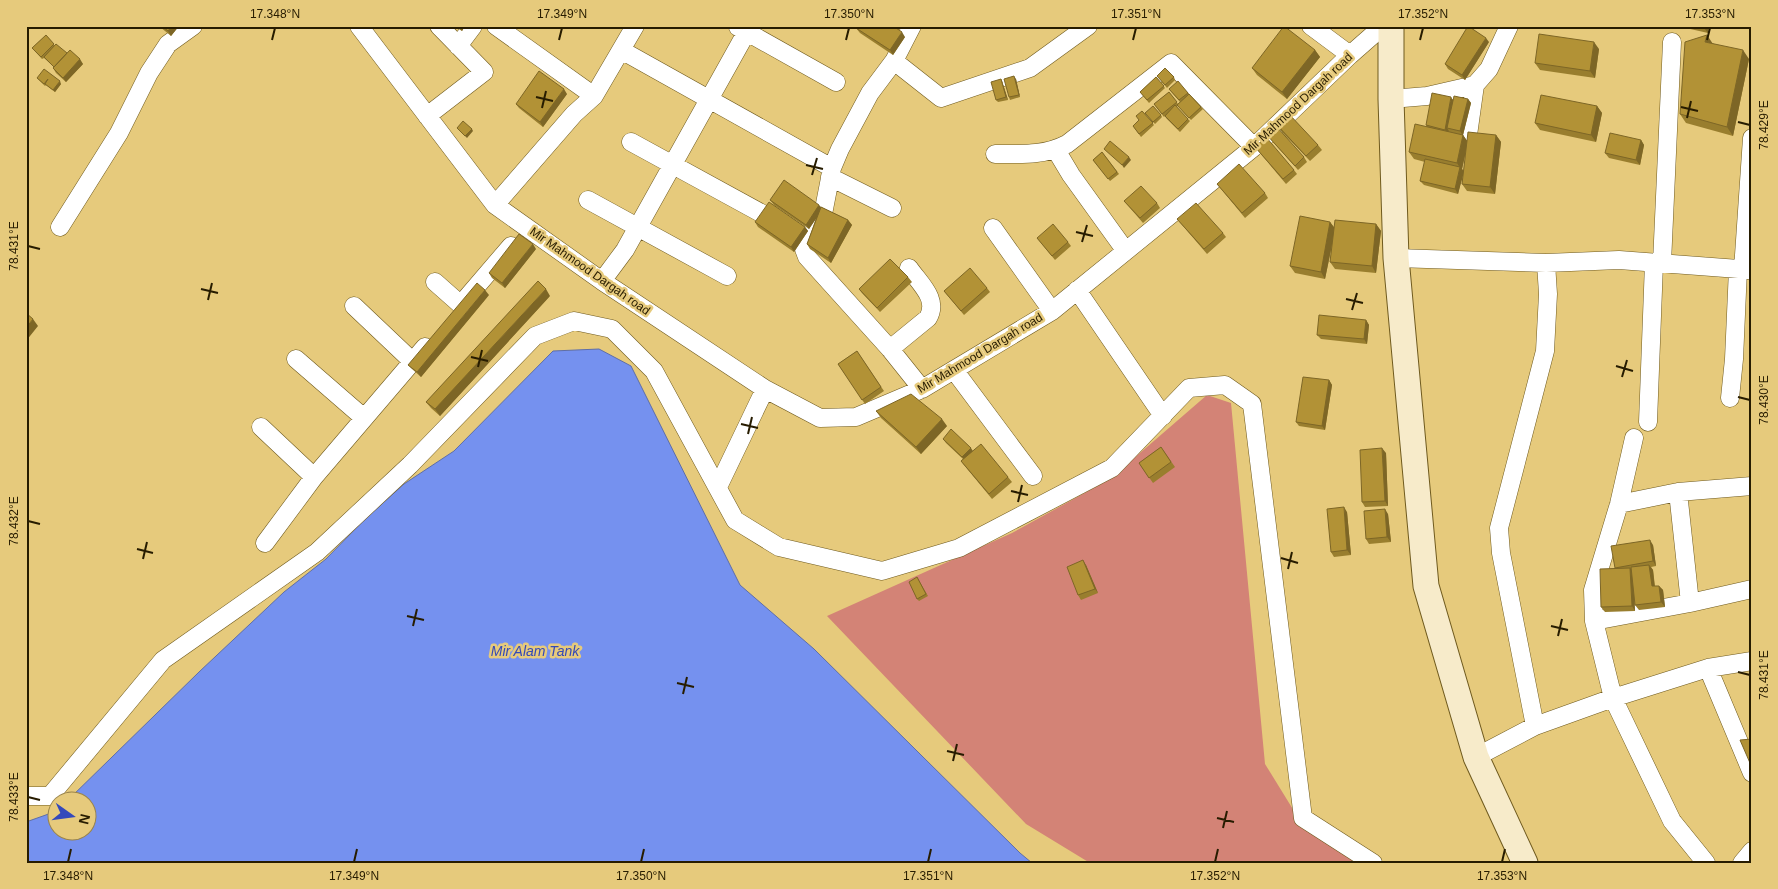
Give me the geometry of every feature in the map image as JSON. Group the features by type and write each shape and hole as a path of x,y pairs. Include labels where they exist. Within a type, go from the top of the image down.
{"main road":[{"path":"1392,26 1390,99 1396,258 1426,586 1476,757 1525,863"}],"street":[{"path":"60,227 119,133 149,73 168,44 193,26"},
{"name":"Mir Mahmood Dargah road","path":"359,26 495,205 602,282 765,389 820,418 856,417 922,389 1052,311 1254,147 1383,26"},
{"path":"427,116 484,72 439,26"},
{"path":"458,46 472,26"},
{"path":"496,26 594,96"},
{"path":"495,205 574,114 594,96 635,26"},
{"path":"912,26 894,61 870,93 831,173 824,209 804,249 807,257 890,348 922,389"},
{"path":"894,61 941,98 1030,68 1088,26"},
{"path":"1311,26 1350,55"},
{"path":"1468,136 1475,85 1489,69 1509,26"},
{"path":"602,282 625,250 672,164 710,100 744,28 836,82"},
{"path":"1648,422 1672,42"},
{"path":"621,50 710,100 892,208"},
{"path":"995,154 1038,154 1056,150 1067,144 1171,63 1254,147"},
{"path":"1390,99 1427,96 1475,85"},
{"path":"1730,398 1744,270 1752,138"},
{"path":"631,142 762,213"},
{"path":"1056,150 1071,175 1125,250"},
{"path":"588,200 727,276"},
{"path":"449,319 528,227"},
{"path":"993,228 1052,311"},
{"path":"1396,258 1546,262 1619,260 1744,270"},
{"path":"1535,726 1498,528 1544,351 1548,294 1546,262"},
{"path":"890,348 928,318 932,312 932,303 928,295 909,268"},
{"path":"435,282 461,305"},
{"path":"1077,290 1163,416"},
{"path":"354,306 412,361"},
{"path":"26,796 50,796 163,660 317,552 410,465 535,336 574,321 612,330 654,371 735,520 779,547 882,571 959,548 1112,468 1189,388 1225,386 1252,404 1304,818 1373,863"},
{"path":"265,542 314,477 437,333"},
{"path":"296,360 364,418"},
{"path":"954,370 1033,476"},
{"path":"718,487 765,389"},
{"path":"261,427 314,477"},
{"path":"1634,438 1619,504 1593,590 1594,621 1613,698 1672,821 1706,863"},
{"path":"1619,504 1678,492 1752,486"},
{"path":"1678,492 1690,603"},
{"path":"1594,621 1752,590"},
{"path":"1476,757 1535,726 1613,698 1708,668 1752,661"},
{"path":"1708,668 1752,773"},
{"path":"1742,863 1752,851"}],"shaded area":[{"path":"1207,395 1231,403 1265,764 1302,824 1363,863 1090,863 1026,824 827,616 1012,533 1110,479"}],"water":[{"name":"Mir Alam Tank","path":"599,349 631,366 740,585 814,649 1032,863 26,863 26,822 48,814 48,842 98,842 98,792 76,792 284,592 326,559 363,521 404,484 454,451 553,351"}],"building":[{"path":"162,26 172,26 168,31"},
{"path":"858,26 893,26 902,32 890,50 856,28"},
{"path":"1284,26 1315,50 1282,92 1252,68"},
{"path":"1468,26 1486,38 1462,75 1445,64"},
{"path":"1539,34 1594,42 1590,71 1535,63"},
{"path":"46,35 54,44 41,57 32,48"},
{"path":"1707,35 1705,42 1743,50 1727,127 1680,114 1685,42"},
{"path":"56,44 67,53 54,67 44,57"},
{"path":"70,50 80,59 63,78 53,68"},
{"path":"1165,68 1174,77 1165,85 1157,76"},
{"path":"44,69 60,81 53,90 45,84 48,79 44,84 37,78"},
{"path":"539,71 564,89 540,122 516,104"},
{"path":"1014,76 1019,95 1009,97 1004,79"},
{"path":"1156,77 1164,86 1147,100 1140,92"},
{"path":"1001,79 1006,97 996,100 991,82"},
{"path":"1178,81 1188,93 1179,100 1169,89"},
{"path":"1169,92 1177,102 1162,114 1154,104"},
{"path":"1432,93 1451,97 1445,130 1426,125"},
{"path":"1189,94 1201,107 1189,118 1177,105"},
{"path":"1541,95 1597,106 1591,135 1535,123"},
{"path":"1454,96 1468,99 1460,131 1447,128"},
{"path":"1175,105 1188,119 1178,129 1165,116"},
{"path":"1153,106 1161,115 1153,122 1145,113"},
{"path":"1142,111 1153,123 1139,134 1133,126 1139,120 1136,116"},
{"path":"1289,114 1318,145 1306,156 1277,125"},
{"path":"463,121 472,129 465,136 457,128"},
{"path":"1415,124 1463,135 1457,163 1409,152"},
{"path":"1276,126 1304,157 1295,166 1266,134"},
{"path":"1468,132 1496,135 1490,187 1462,184"},
{"path":"1610,133 1641,140 1636,160 1605,153"},
{"path":"1266,137 1294,170 1283,179 1255,147"},
{"path":"1110,141 1129,157 1122,165 1104,149"},
{"path":"1102,152 1117,172 1108,179 1093,160"},
{"path":"1425,159 1460,167 1455,189 1420,181"},
{"path":"1239,164 1265,193 1242,213 1217,184"},
{"path":"784,180 819,205 806,225 770,200"},
{"path":"1141,186 1157,203 1140,218 1124,201"},
{"path":"769,202 805,227 791,247 755,222"},
{"path":"1196,203 1223,233 1204,249 1177,219"},
{"path":"821,207 848,220 828,258 807,244"},
{"path":"1300,216 1330,222 1321,272 1290,266"},
{"path":"1335,220 1376,224 1372,266 1330,262"},
{"path":"1053,224 1068,242 1052,256 1037,238"},
{"path":"519,234 533,244 502,283 489,273"},
{"path":"890,259 908,277 877,308 859,289"},
{"path":"970,268 987,288 961,311 944,291"},
{"path":"538,281 546,289 435,409 426,402"},
{"path":"477,283 485,290 417,372 408,365"},
{"path":"26,313 33,319 26,328"},
{"path":"1319,315 1366,320 1364,339 1317,335"},
{"path":"857,351 881,387 862,400 838,364"},
{"path":"1303,377 1329,380 1322,426 1296,422"},
{"path":"911,394 942,419 916,447 876,411"},
{"path":"951,429 971,448 962,457 943,439"},
{"path":"981,444 1008,477 989,494 961,461"},
{"path":"1161,447 1171,462 1149,478 1139,463"},
{"path":"1382,448 1385,501 1362,502 1360,450"},
{"path":"1344,507 1347,550 1331,552 1327,509"},
{"path":"1385,509 1387,537 1366,539 1364,511"},
{"path":"1650,540 1653,561 1615,568 1611,546"},
{"path":"1083,560 1095,589 1078,595 1067,567"},
{"path":"1649,565 1652,586 1659,586 1661,602 1635,605 1631,567"},
{"path":"1630,568 1632,606 1601,607 1600,569"},
{"path":"917,577 926,594 917,599 909,582"},
{"path":"1752,739 1752,762 1750,763 1740,740"}]}
